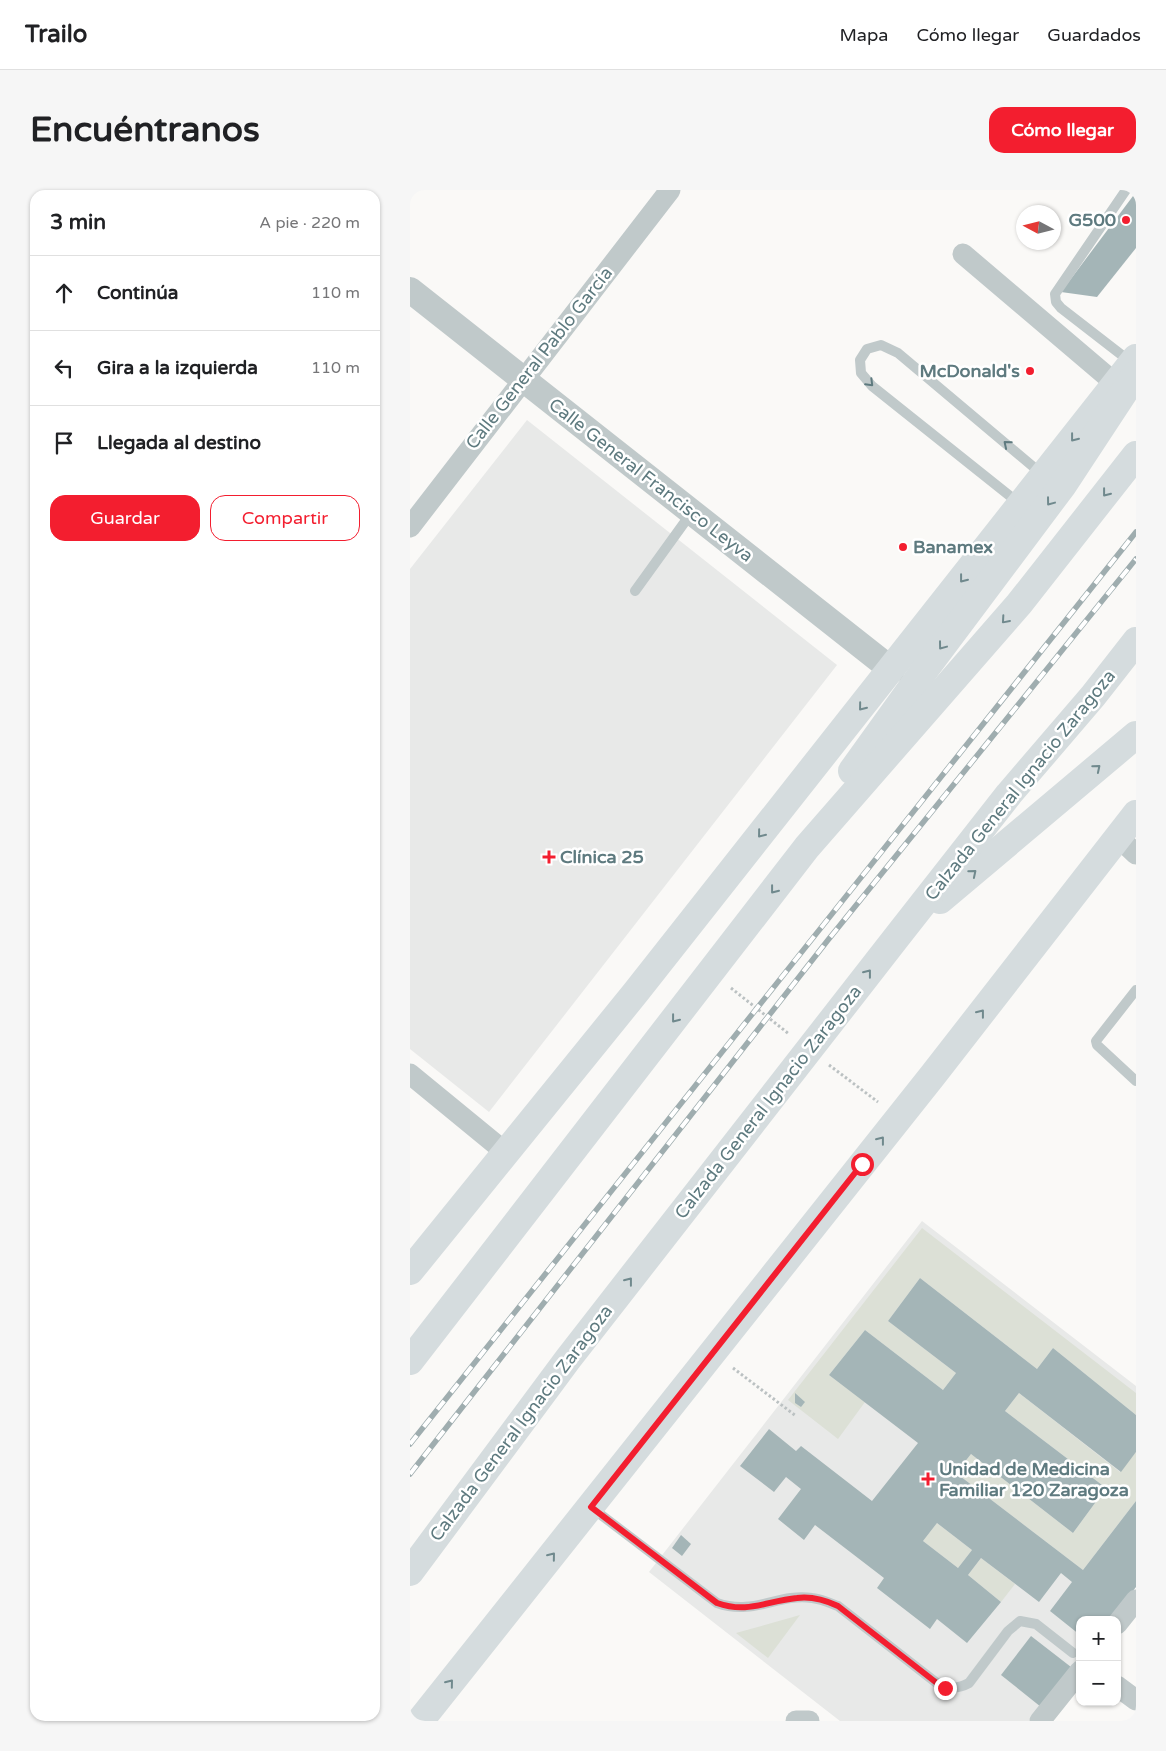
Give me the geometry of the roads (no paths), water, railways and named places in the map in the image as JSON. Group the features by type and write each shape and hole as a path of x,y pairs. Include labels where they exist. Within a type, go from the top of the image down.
{"main road":[{"path":"410,1271 642,984 892,670 1021,504 1130,370"},
{"path":"807,847 844,782 926,668 1063,485 1130,370"},
{"path":"410,1361 807,847 1019,604 1136,454"},
{"name":"Calzada General Ignacio Zaragoza","path":"410,1572 568,1359 896,938 1009,794 1093,696 1136,641"},
{"path":"896,938 1136,735"},
{"path":"420,1721 713,1352 1127,846 1136,814"}],"street":[{"name":"Calle General Pablo García","path":"410,527 670,190"},
{"path":"963,254 1130,370"},
{"name":"Calle General Francisco Leyva","path":"410,290 522,380 693,511 892,670"},
{"path":"410,1074 505,1152"},
{"path":"1121,1619 1136,1600"},
{"path":"1040,1721 1076,1662"},
{"path":"1121,1689 1136,1700"},
{"path":"796,1721 809,1721"}],"lane":[{"path":"1126,190 1055,294 1056,302 1061,308 1130,370"},
{"path":"1021,504 872,386 861,374 860,360 867,349 882,345 898,353 1044,476"},
{"path":"635,591 693,511"},
{"path":"1136,990 1096,1041 1096,1045 1136,1081"},
{"path":"591,1507 717,1603 729,1608 745,1609 796,1598 824,1600 838,1606 945,1688 962,1687 969,1683 1008,1632 1020,1620 1036,1624 1076,1662"}],"railway":[{"path":"410,1444 1136,532"},
{"path":"410,1474 828,940 1136,559"}],"place":[{"name":"G500","path":"1126,220"},
{"name":"McDonald's","path":"1030,371"},
{"name":"Banamex","path":"903,547"},
{"name":"Clínica 25","path":"549,857"},
{"name":"Unidad de Medicina Familiar 120 Zaragoza","path":"928,1479"}]}
